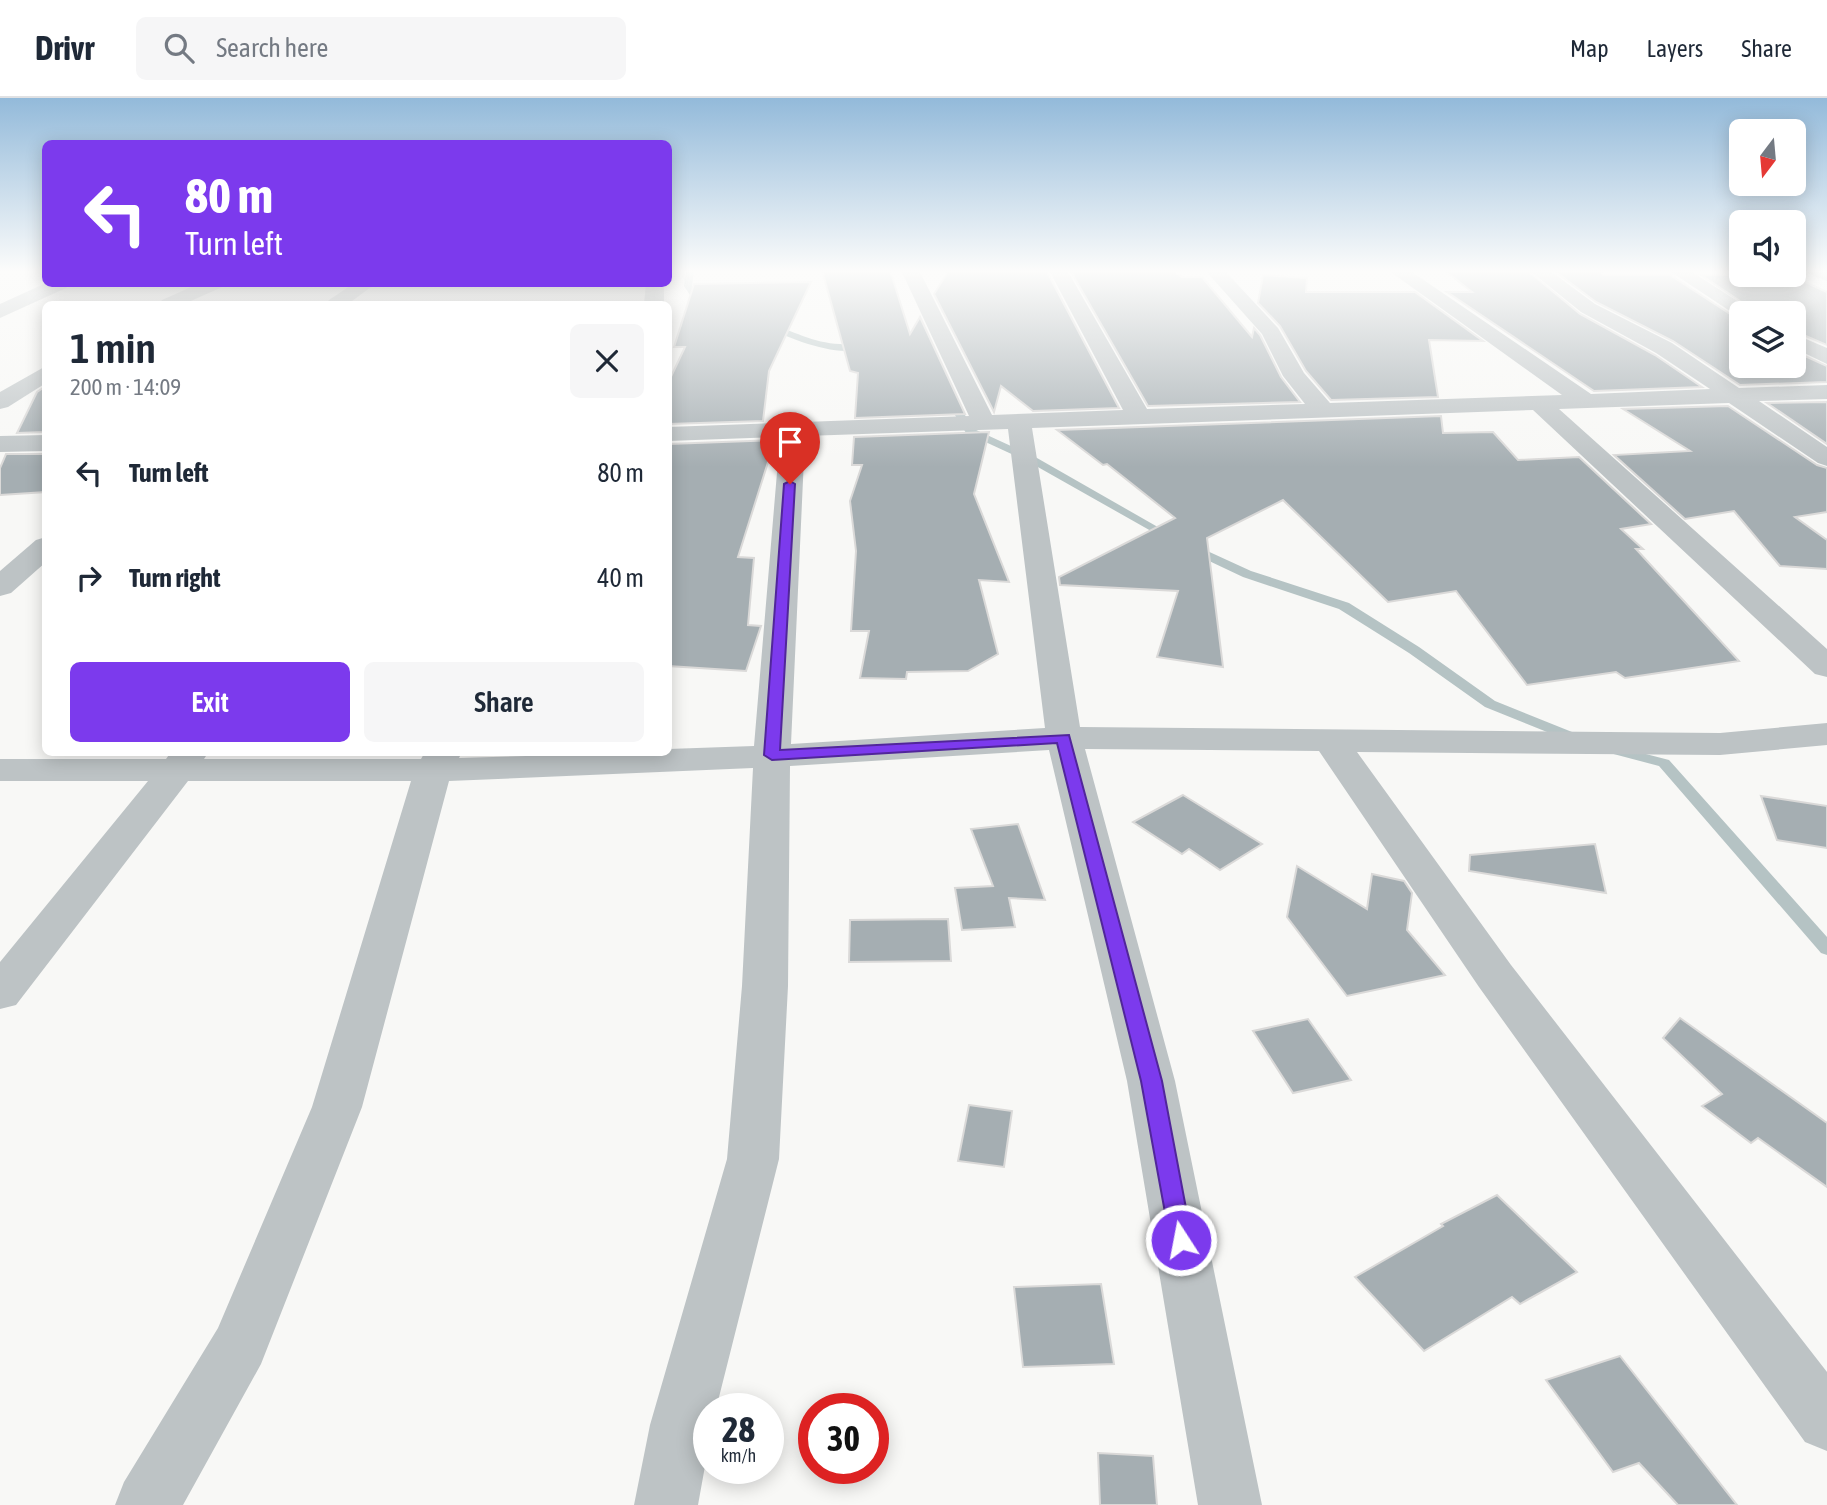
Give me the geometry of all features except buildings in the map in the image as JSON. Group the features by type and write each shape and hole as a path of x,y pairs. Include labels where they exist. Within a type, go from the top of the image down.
{"street":[{"path":"941,336 984,423"},
{"path":"1094,336 1139,417"},
{"path":"1273,336 1294,376 1325,412"},
{"path":"1491,336 1585,401"},
{"path":"1641,336 1664,348 1827,458"},
{"path":"1806,346 1827,357"},
{"path":"0,402 42,376"},
{"path":"672,434 1827,392"},
{"path":"1538,402 1827,667"},
{"path":"1019,421 1064,738 1152,1081 1230,1505"},
{"path":"666,1505 681,1425 753,1160 765,986 772,755 793,429"},
{"path":"0,444 42,443"},
{"path":"0,587 42,550"},
{"path":"0,770 185,762 772,755 1064,738 1720,744 1827,734"},
{"path":"1330,740 1495,976 1827,1421"},
{"path":"147,1505 240,1345 337,1107 438,761"},
{"path":"0,993 185,762"}],"waterway":[{"path":"793,336 826,346 863,346"},
{"path":"949,397 970,431 1033,460 1171,538"},
{"path":"1192,548 1247,574 1344,606 1414,650 1490,704 1577,739"},
{"path":"1611,749 1664,763 1827,949"}],"route":[{"path":"790,484 772,755 1064,738 1152,1081 1181,1240"}]}
